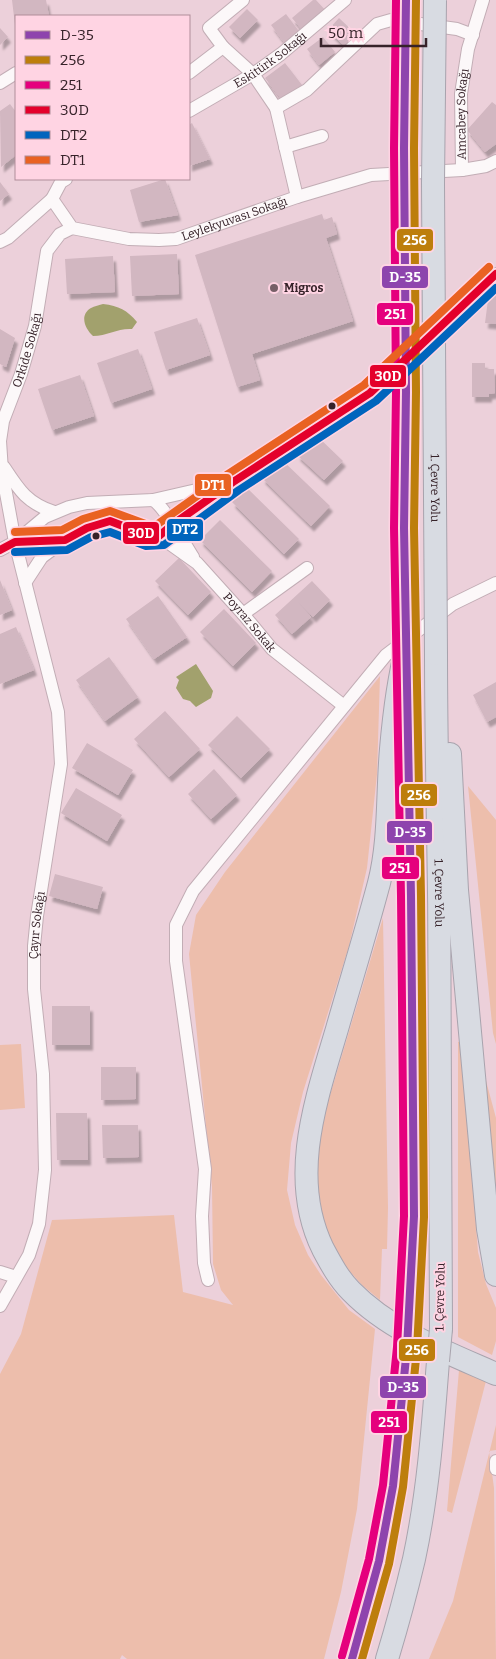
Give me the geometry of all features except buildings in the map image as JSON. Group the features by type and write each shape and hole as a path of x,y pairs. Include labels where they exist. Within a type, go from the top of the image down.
{"highway":[{"path":"352,1659 370,1597 387,1523 401,1416 407,1348 414,1216 404,528 406,0"},
{"name":"1. Çevre Yolu","path":"387,1659 412,1566 422,1511 433,1430 441,1329 440,952 436,780 433,211 435,0"},
{"path":"407,646 399,677 380,881 323,1074 310,1130 305,1175 309,1204 317,1236 332,1266 351,1291 375,1312 398,1327 429,1344 496,1374"},
{"path":"436,654 447,714 457,890 488,1229 496,1276"}],"street":[{"path":"243,0 208,28 223,47 253,74 276,108 297,197"},
{"name":"Eskitürk Sokağı","path":"190,110 253,74 281,54 346,0"},
{"name":"Amcabey Sokağı","path":"462,170 461,94 468,49 483,0"},
{"path":"276,108 307,90 378,24 391,20 457,29 473,36"},
{"path":"190,72 223,47"},
{"path":"0,83 15,74"},
{"path":"285,147 322,136"},
{"name":"Leylekyuvası Sokağı","path":"72,228 129,239 176,239 297,197 371,175 462,170 486,166 496,161"},
{"path":"0,242 8,238 52,199 61,182 64,180"},
{"path":"52,199 72,228"},
{"name":"Orkide Sokağı","path":"15,542 2,465 0,441 3,421 35,326 47,251 60,234 72,228"},
{"path":"25,583 42,557 65,540 88,528 110,521 149,536 159,536 233,482 370,393 496,274"},
{"path":"2,465 26,497 40,508 54,512"},
{"path":"0,550 15,542 54,512 69,507 153,500 233,482"},
{"path":"153,500 165,510 172,525 197,563"},
{"name":"Poyraz Sokak","path":"159,536 197,563 243,614 272,650 344,706"},
{"path":"15,542 65,540"},
{"name":"Çayır Sokağı","path":"0,1306 28,1255 39,1224 45,1170 43,1074 34,989 34,946 61,764 58,712 15,542"},
{"path":"243,614 307,568"},
{"path":"208,1280 204,1263 202,1216 205,1169 176,962 176,925 193,891 386,655 453,604 496,583"},
{"path":"0,1272 16,1277"},
{"path":"496,1461 496,1469"}],"shaded area":[{"path":"103,304 122,309 137,322 132,329 93,336 84,322 85,314 91,308"},
{"path":"196,664 213,691 211,698 196,707 190,701 183,699 176,688 179,680 176,677"},
{"path":"380,676 377,774 367,868 349,946 303,1092 291,1143 287,1190 295,1225 308,1255 321,1275 349,1310 375,1329 357,1509 341,1592 324,1659 127,1659 122,1655 120,1659 0,1659 0,1374 21,1334 52,1220 174,1215 183,1292 233,1305 221,1290 213,1264 212,1187 189,954 196,915 225,872"},
{"path":"468,786 496,820 496,1044 493,1033"},
{"path":"383,918 388,1208 387,1249 382,1249 380,1300 362,1285 343,1264 326,1237 314,1164 328,1102"},
{"path":"462,1041 478,1252 486,1284 496,1308 496,1341 492,1355 458,1337 458,1042"},
{"path":"21,1044 25,1108 0,1110 0,1045"},
{"path":"482,1066 496,1118 496,1222"},
{"path":"459,1370 486,1381 452,1513 447,1511"},
{"path":"496,1425 496,1450 490,1451"},
{"path":"489,1453 494,1488 496,1659 429,1659 453,1601"}],"transit line":[{"name":"251","path":"342,1656 369,1559 383,1485 397,1347 404,1216 401,896 394,528 396,0"},
{"name":"D-35","path":"352,1659 379,1561 393,1486 407,1348 414,1216 411,896 404,528 406,0"},
{"name":"256","path":"362,1659 389,1564 403,1487 417,1349 424,1217 421,896 414,528 416,0"},
{"name":"DT1","path":"15,532 62,530 83,519 110,511 155,526 228,474 364,385 489,267"},
{"name":"30D","path":"0,550 15,542 65,540 87,528 110,521 149,536 159,536 233,482 370,393 496,274"},
{"name":"DT2","path":"15,552 67,550 91,537 110,532 146,546 164,545 239,490 376,401 496,288"}],"place":[{"name":"Migros","path":"274,288"}]}
